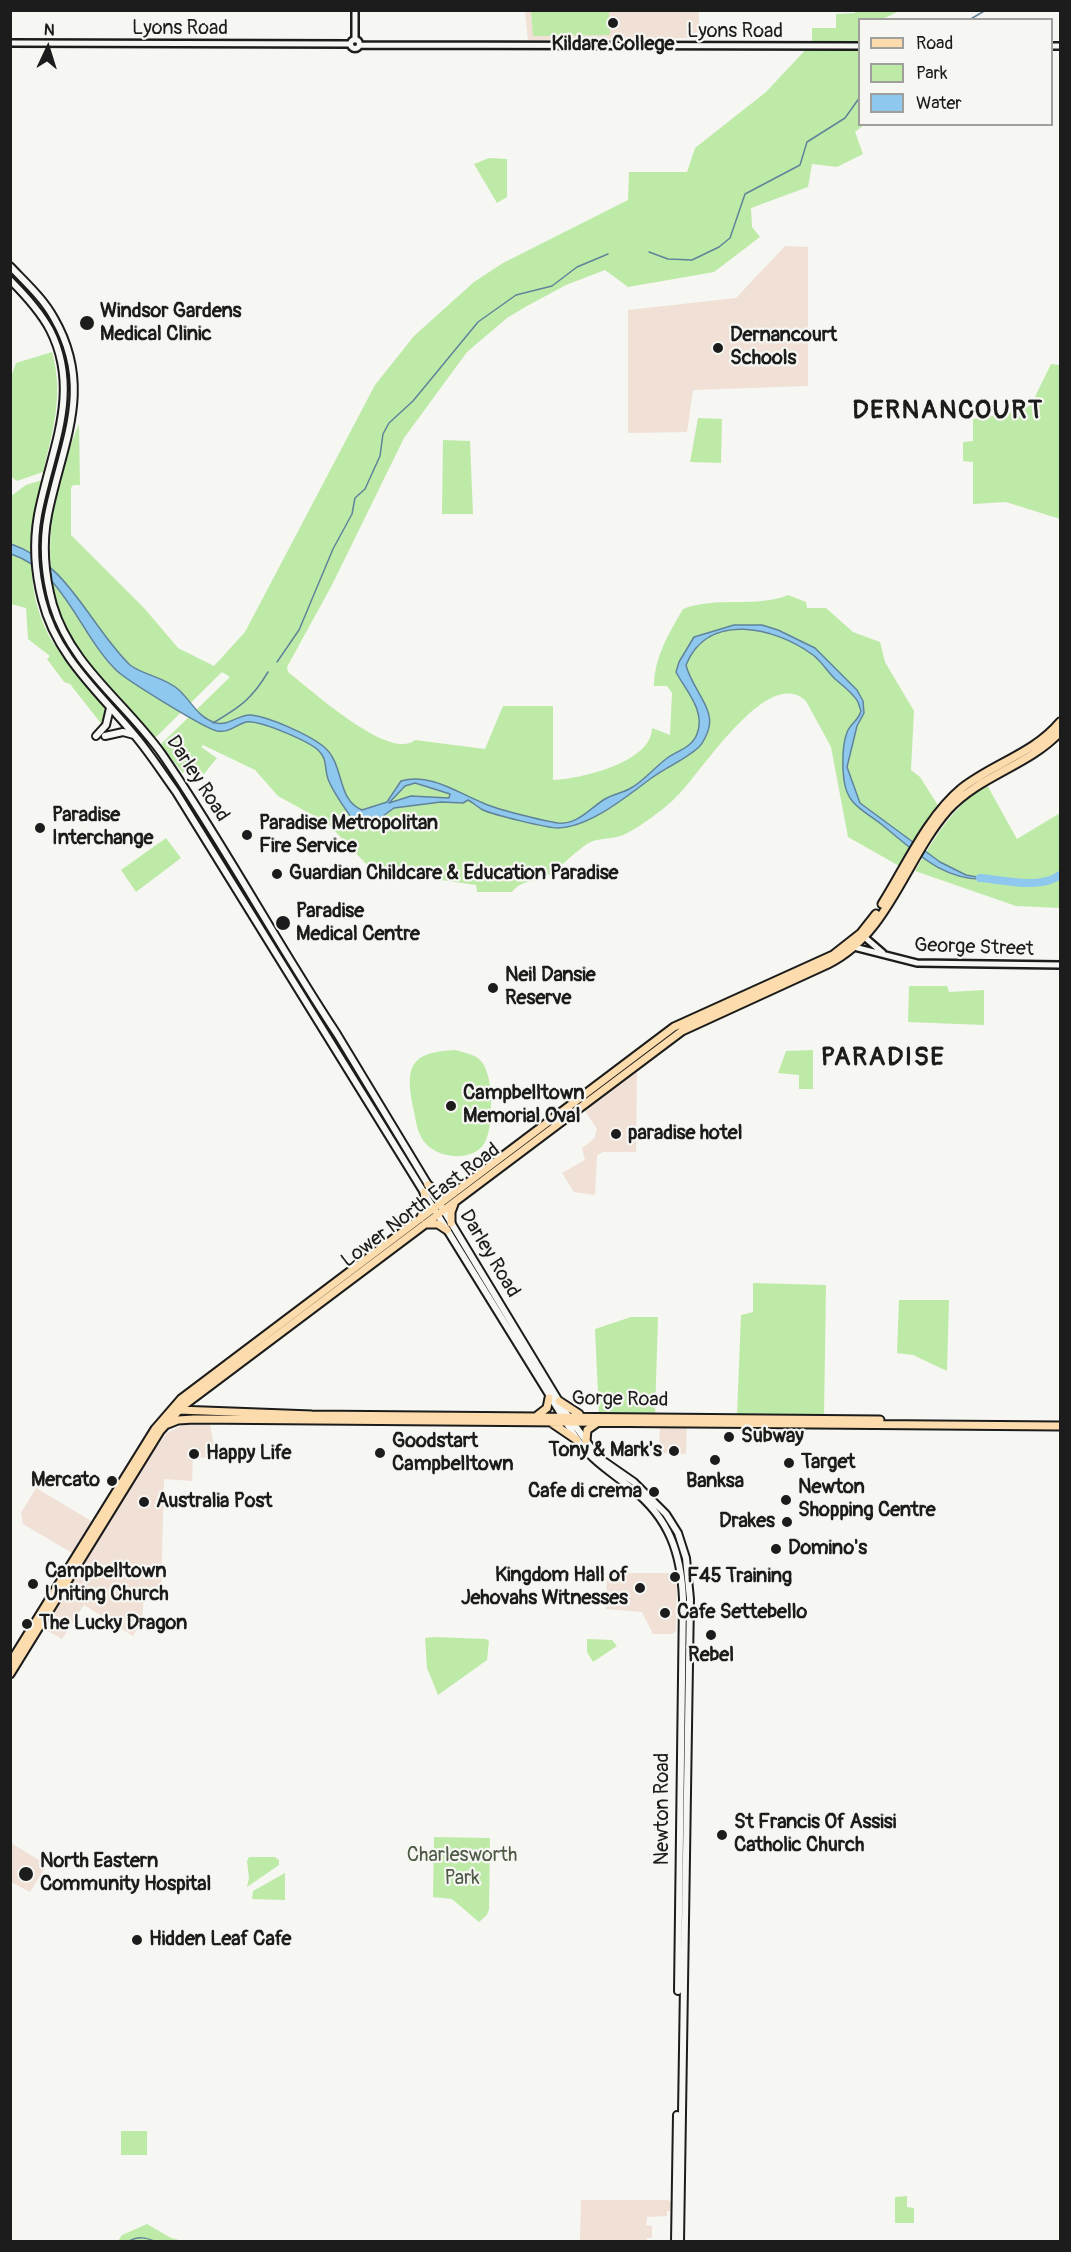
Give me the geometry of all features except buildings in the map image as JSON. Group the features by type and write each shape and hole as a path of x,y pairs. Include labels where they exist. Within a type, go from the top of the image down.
{"main road":[{"name":"Darley Road","path":"10,266 50,311 70,356 75,405 48,516 45,550 51,595 62,629 78,656 160,752 337,1034 426,1189"},
{"path":"12,282 22,278"},
{"name":"Darley Road","path":"12,282 41,315 59,352 65,394 62,421 38,516 36,546 39,589 47,618 61,646 152,757 439,1209 549,1398 566,1419"},
{"path":"96,736 106,725 110,708"},
{"name":"Lower North East Road","path":"10,1663 148,1441 176,1409 421,1222 457,1199 673,1037 697,1023 828,964 854,947 912,860 943,808 962,788 1031,749 1060,722"},
{"path":"105,736 123,732 135,735"},
{"name":"Lower North East Road","path":"928,834 968,792 1030,758 1060,732"},
{"name":"Lower North East Road","path":"439,1209 457,1190 678,1025 833,955 863,935"},
{"path":"673,1037 678,1025"},
{"path":"457,1190 441,1194 426,1189 426,1205 421,1222 449,1227 452,1208 457,1199"},
{"name":"Darley Road","path":"449,1227 559,1401 566,1419"},
{"path":"535,1415 546,1410 549,1398"},
{"path":"559,1401 581,1416"},
{"name":"Lower North East Road","path":"10,1674 176,1409"},
{"name":"Gorge Road","path":"176,1409 312,1415 535,1415 600,1423 729,1418 770,1421 1060,1424"},
{"name":"Gorge Road","path":"176,1409 194,1419"},
{"name":"Gorge Road","path":"165,1425 178,1420 194,1419 551,1422 581,1416 735,1424 770,1421"},
{"path":"729,1418 735,1424"},
{"name":"Newton Road","path":"566,1419 577,1440 594,1462 631,1488 655,1509 673,1539 682,1579 675,2241"},
{"name":"Newton Road","path":"566,1419 598,1457 634,1482 661,1508 678,1533 688,1568 681,2241"},
{"path":"551,1422 577,1440"},
{"path":"586,1441 588,1429 600,1423"}],"street":[{"path":"355,10 355,43"},
{"name":"Lyons Road","path":"10,43 858,46"},
{"name":"George Street","path":"863,935 887,956"},
{"name":"George Street","path":"854,947 917,963 1060,965"}],"shaded area":[{"name":"Kildare College","path":"525,11 699,11 699,31 686,38 528,40"},
{"name":"Dernancourt Schools","path":"785,246 808,247 808,386 693,390 687,432 628,433 628,310 736,298"},
{"name":"paradise hotel","path":"637,1067 636,1152 603,1152 597,1155 595,1195 574,1192 562,1173 585,1160 582,1148 594,1139 597,1129 583,1108"},
{"path":"184,1424 210,1424 216,1458 193,1457 192,1481 164,1479 161,1594 144,1593 142,1621 133,1636 84,1605 62,1639 43,1628 137,1474 167,1433"},
{"path":"660,1424 687,1425 686,1454 659,1453"},
{"path":"36,1488 93,1522 74,1554 23,1524 21,1513"},
{"path":"607,1573 677,1573 676,1631 672,1634 653,1634 642,1612 606,1609"},
{"name":"North Eastern Community Hospital","path":"11,1843 47,1865 30,1892 11,1882"},
{"path":"581,2200 668,2200 671,2202 671,2211 667,2211 667,2216 647,2217 646,2225 652,2226 652,2238 647,2238 646,2241 580,2241"}],"green space":[{"path":"531,11 609,11 610,35 533,36"},
{"path":"855,11 899,11 885,18 858,18 858,45 817,45 812,40 812,28 836,28 836,14 855,13"},
{"path":"809,46 858,46 858,126 863,126 855,132 863,154 837,167 812,164 808,187 751,208 752,227 760,237 714,272 628,287 605,270 566,285 527,306 507,318 467,352 404,438 332,585 287,667 288,672 350,721 388,741 403,744 415,740 485,749 503,706 553,706 553,780 565,779 596,772 628,760 649,740 652,728 670,735 672,693 667,686 654,686 655,676 663,646 683,609 709,603 763,601 788,595 806,602 807,608 826,608 853,632 880,642 885,662 914,711 911,770 920,777 939,807 901,867 848,837 831,747 806,701 791,694 773,697 755,709 736,726 678,795 652,817 623,835 587,844 550,874 523,883 512,892 477,892 476,885 372,870 327,823 278,796 255,770 203,745 201,747 217,758 204,774 189,764 183,773 160,745 230,677 222,672 154,739 104,684 77,648 64,622 55,594 51,566 51,537 60,480 79,424 80,485 73,485 71,488 71,535 145,609 178,648 214,666 245,632 375,385 414,336 474,282 503,263 628,200 629,172 687,172 695,148 766,92"},
{"path":"489,158 507,159 507,197 497,203 474,164"},
{"path":"52,352 57,383 56,412 43,472 17,481 11,477 11,377 16,363"},
{"path":"1051,364 1060,365 1060,519 1006,502 973,504 973,462 963,461 963,442 973,441 973,419 1018,411 1031,405"},
{"path":"698,418 722,419 721,463 690,462"},
{"path":"443,440 470,441 473,514 442,514"},
{"path":"42,480 32,538 32,577 35,596 40,615 54,644 102,704 106,715 103,726 70,684 64,682 47,659 50,656 28,639 26,608 11,604 11,496 26,485"},
{"path":"987,785 1017,839 1060,813 1060,908 1016,906 915,871 955,812"},
{"path":"166,838 181,858 136,892 121,870"},
{"path":"909,986 947,986 949,992 984,990 984,1025 908,1022"},
{"name":"Campbelltown Memorial Oval","path":"456,1050 473,1055 481,1061 488,1077 491,1102 490,1127 484,1144 479,1150 464,1156 440,1153 421,1138 410,1084 411,1073 419,1059 440,1051"},
{"path":"813,1050 813,1089 799,1089 799,1075 778,1073 786,1051"},
{"path":"753,1283 826,1285 824,1417 737,1415 741,1315 753,1312"},
{"path":"899,1300 949,1300 947,1371 913,1355 897,1353"},
{"path":"631,1317 658,1317 655,1414 599,1415 595,1329"},
{"path":"425,1638 489,1641 487,1660 438,1695 427,1668"},
{"path":"587,1639 612,1640 617,1646 593,1662 587,1652"},
{"name":"Charlesworth Park","path":"434,1837 490,1838 489,1909 487,1915 479,1922 452,1899 433,1897"},
{"path":"249,1857 275,1857 279,1860 279,1865 247,1887"},
{"path":"285,1873 285,1900 252,1899 253,1891"},
{"path":"121,2131 147,2131 147,2155 121,2155"},
{"path":"907,2196 907,2207 914,2208 914,2223 895,2223 895,2197"},
{"path":"147,2224 171,2238 183,2241 118,2241 122,2235"}],"water":[{"path":"11,544 31,553 48,565 77,597 130,665 173,686 204,717 221,723 247,715 259,716 289,727 323,746 335,762 348,798 362,810 387,802 401,781 412,779 443,785 489,806 531,817 558,823 578,819 605,799 636,785 666,759 695,739 699,726 697,709 676,672 679,662 694,637 734,625 762,625 778,630 815,648 857,690 863,701 864,713 857,726 847,767 860,803 940,862 966,875 988,879 972,879 943,870 917,854 852,801 844,780 843,755 848,730 861,711 858,702 813,655 780,637 744,629 726,631 710,637 696,648 686,665 710,720 702,743 688,756 596,816 571,826 558,828 489,812 468,800 463,803 441,802 394,808 364,830 357,826 334,791 328,779 325,760 318,750 284,732 253,722 246,722 225,731 217,731 197,722 149,693 116,670 45,574 11,554","holes":["415,783 450,794 449,798 411,796 389,803 405,786"]}],"waterway":[{"path":"972,18 986,10"},
{"path":"649,252 668,259 692,260 719,247 730,238 745,194 800,165 807,142 845,118 858,100"},
{"path":"277,662 299,630 333,549 352,514 355,498 365,489 380,456 383,434 389,423 413,401 478,322 516,295 552,286 577,267 608,254"},
{"path":"213,723 245,702 268,672"},
{"path":"980,878 1032,883 1052,880 1060,875"},
{"path":"127,2242 142,2238 157,2242"}],"place":[{"name":"Kildare College","path":"613,23"},
{"name":"Windsor Gardens Medical Clinic","path":"87,323"},
{"name":"Dernancourt Schools","path":"718,348"},
{"name":"Paradise Interchange","path":"40,828"},
{"name":"Paradise Metropolitan Fire Service","path":"247,835"},
{"name":"Guardian Childcare & Education Paradise","path":"277,874"},
{"name":"Paradise Medical Centre","path":"283,923"},
{"name":"Neil Dansie Reserve","path":"493,988"},
{"name":"Campbelltown Memorial Oval","path":"451,1106"},
{"name":"paradise hotel","path":"616,1134"},
{"name":"Subway","path":"729,1437"},
{"name":"Tony & Mark's","path":"674,1451"},
{"name":"Goodstart Campbelltown","path":"380,1453"},
{"name":"Happy Life","path":"194,1454"},
{"name":"Banksa","path":"715,1460"},
{"name":"Target","path":"789,1463"},
{"name":"Mercato","path":"112,1481"},
{"name":"Cafe di crema","path":"654,1492"},
{"name":"Newton Shopping Centre","path":"786,1500"},
{"name":"Australia Post","path":"144,1502"},
{"name":"Drakes","path":"787,1522"},
{"name":"Domino's","path":"776,1549"},
{"name":"F45 Training","path":"675,1577"},
{"name":"Campbelltown Uniting Church","path":"33,1584"},
{"name":"Kingdom Hall of Jehovahs Witnesses","path":"640,1588"},
{"name":"Cafe Settebello","path":"665,1613"},
{"name":"The Lucky Dragon","path":"27,1624"},
{"name":"Rebel","path":"711,1635"},
{"name":"St Francis Of Assisi Catholic Church","path":"722,1835"},
{"name":"North Eastern Community Hospital","path":"26,1874"},
{"name":"Hidden Leaf Cafe","path":"137,1940"}],"district":[{"name":"DERNANCOURT","path":"948,411"},
{"name":"PARADISE","path":"883,1058"}]}
